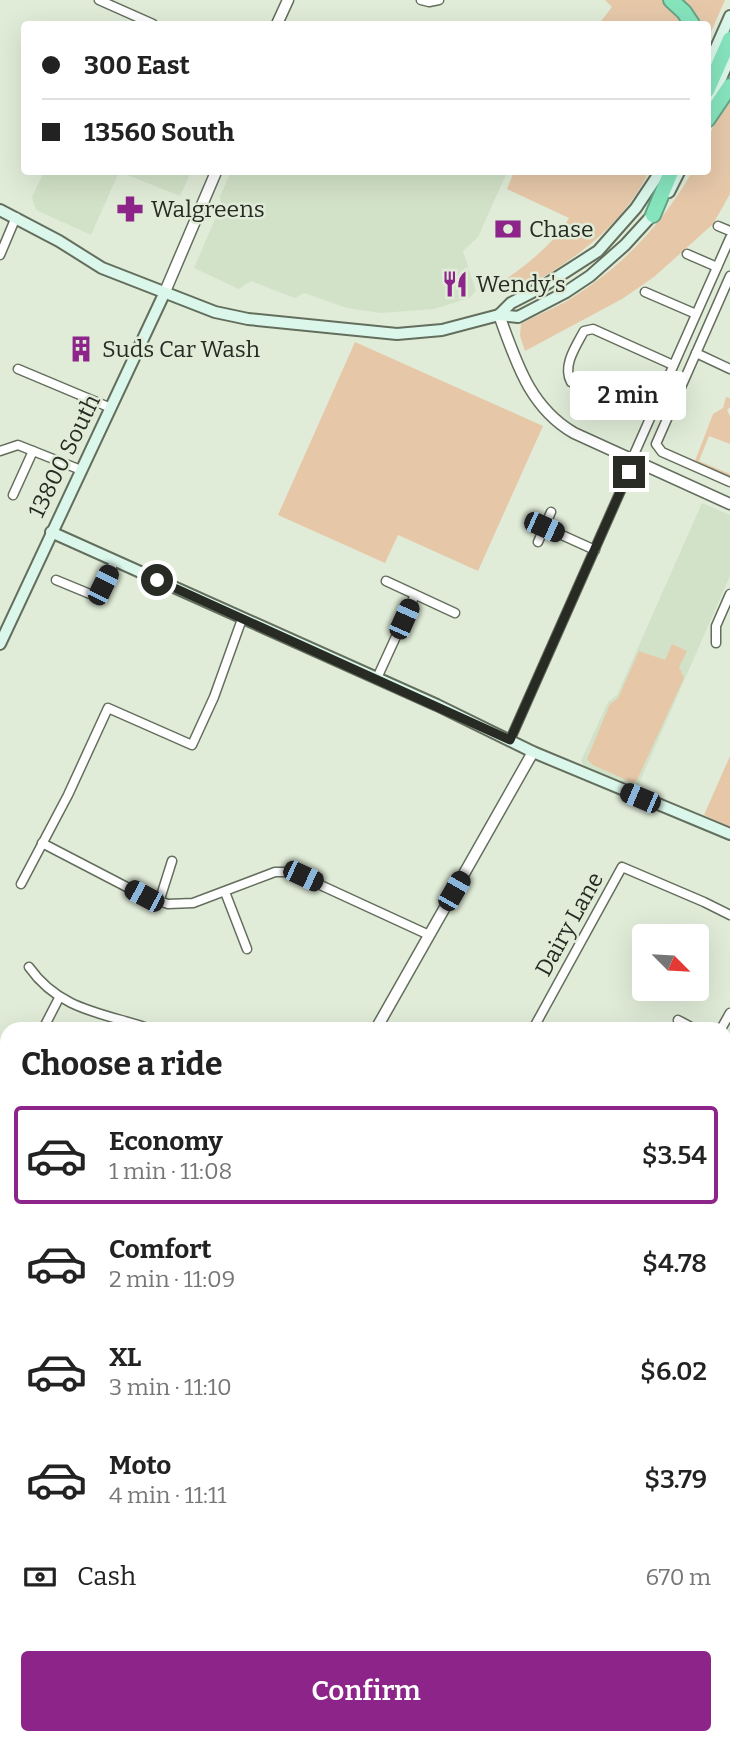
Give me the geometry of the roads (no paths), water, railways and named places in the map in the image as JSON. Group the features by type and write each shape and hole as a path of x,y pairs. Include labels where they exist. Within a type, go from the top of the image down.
{"highway":[{"path":"671,0 690,21"},
{"path":"711,82 730,39"},
{"path":"711,114 730,86"},
{"path":"653,215 670,175"}],"main road":[{"path":"711,59 730,16"},
{"path":"711,101 730,58"},
{"path":"499,315 511,303 542,287 598,251 636,208 658,175"},
{"path":"0,210 102,268 215,312 248,319 397,334 442,330 499,315 517,317 566,292 611,260 653,215 678,175"},
{"name":"13800 South","path":"0,644 164,294"},
{"path":"51,532 377,678 533,752 730,834"}],"street":[{"path":"99,0 146,21"},
{"path":"278,21 288,0"},
{"path":"421,0 439,0"},
{"name":"13800 South","path":"164,294 215,175"},
{"path":"0,255 16,217"},
{"path":"718,226 730,231"},
{"path":"632,459 730,238"},
{"path":"687,254 717,267"},
{"path":"730,276 658,439 657,447 730,482"},
{"path":"645,292 696,314"},
{"path":"499,315 524,381 548,413 574,433 730,504"},
{"path":"650,417 571,382 567,367 584,331 593,329 673,365"},
{"path":"696,353 730,369"},
{"path":"18,369 111,408"},
{"path":"0,451 18,445 81,470"},
{"path":"13,495 33,451"},
{"path":"510,740 629,472"},
{"path":"538,542 551,512"},
{"path":"544,527 596,550"},
{"path":"56,580 90,594 97,592 115,561"},
{"path":"386,581 455,613"},
{"path":"716,643 716,626 730,594"},
{"path":"377,678 415,595"},
{"path":"21,884 108,708 192,746 214,697 242,619"},
{"path":"380,1022 533,752"},
{"path":"43,843 159,902 185,905 275,872 292,872 429,935"},
{"path":"159,902 172,861"},
{"name":"Dairy Lane","path":"537,1022 622,867 730,915"},
{"path":"225,892 247,948"},
{"path":"29,967 43,986 59,998 75,1006 128,1022"},
{"path":"47,1022 59,998"},
{"path":"678,1020 682,1022"}],"place":[{"name":"Walgreens","path":"130,209"},
{"name":"Chase","path":"508,229"},
{"name":"Wendy's","path":"455,284"},
{"name":"Suds Car Wash","path":"81,349"}]}
